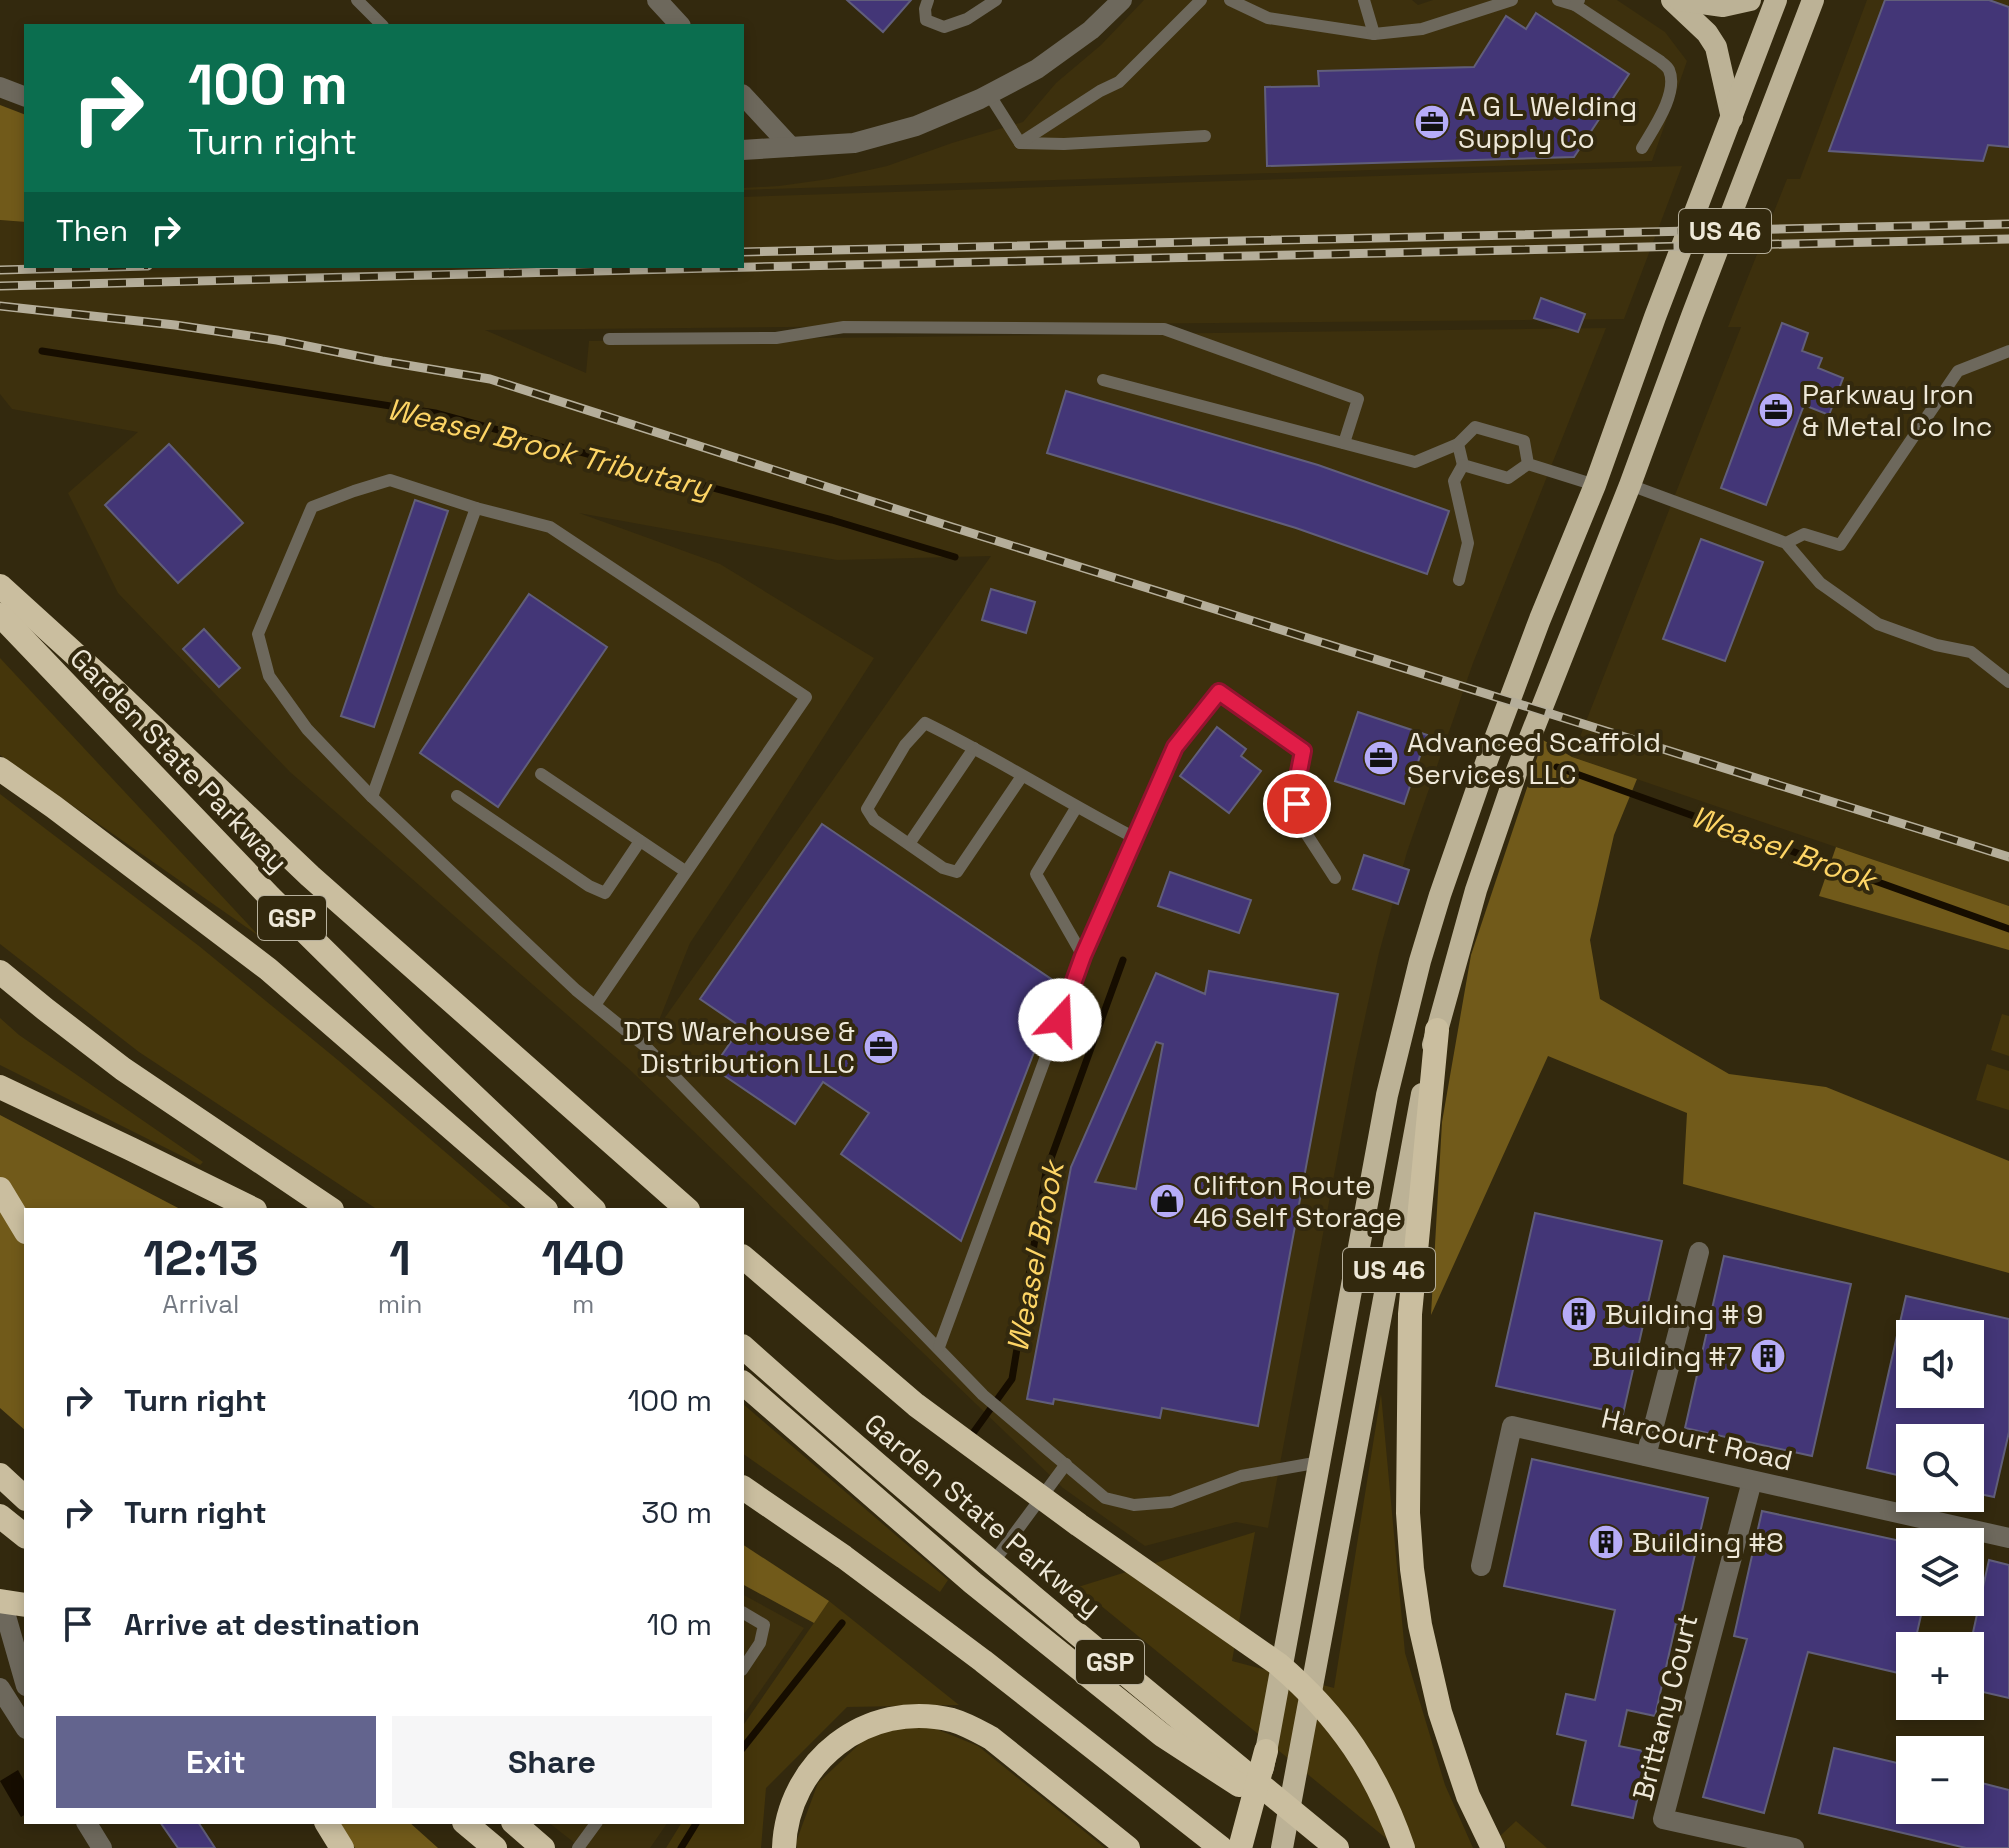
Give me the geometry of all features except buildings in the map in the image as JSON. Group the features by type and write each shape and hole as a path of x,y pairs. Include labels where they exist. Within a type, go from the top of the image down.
{"highway":[{"path":"1672,0 1707,33 1716,47 1732,118"},
{"path":"1680,0 1723,6 1750,0"},
{"name":"US 46","path":"1248,1848 1387,1095 1420,961 1486,763 1595,485 1655,317 1776,0"},
{"name":"US 46","path":"1282,1848 1416,1121 1437,1030 1476,890 1516,773 1630,485 1813,0"},
{"path":"0,586 310,876 686,1208"},
{"name":"Garden State Parkway","path":"0,615 270,897 592,1208"},
{"path":"0,769 268,969 544,1208"},
{"path":"0,972 123,1069 329,1208"},
{"path":"1437,1030 1410,1314 1408,1513 1420,1625 1440,1712 1468,1796 1493,1848"},
{"path":"0,1087 251,1208"},
{"path":"0,1189 24,1229"},
{"path":"744,1258 916,1405 1079,1525 1255,1647 1300,1683 1339,1726 1368,1767 1403,1848"},
{"name":"Garden State Parkway","path":"744,1348 992,1564 1336,1848"},
{"path":"744,1384 973,1583 1162,1735 1336,1848"},
{"path":"0,1475 24,1497"},
{"name":"GSP","path":"744,1488 844,1557 983,1661 1221,1848"},
{"path":"0,1516 24,1535"},
{"path":"784,1848 788,1816 795,1797 815,1764 830,1749 867,1726 909,1716 952,1720 991,1738 1128,1848"},
{"path":"1240,1848 1266,1751"},
{"path":"327,1824 342,1848"},
{"path":"466,1824 495,1848"},
{"path":"515,1824 543,1848"}],"street":[{"path":"657,0 679,24"},
{"path":"744,150 854,143 916,126 1037,69 1091,30 1122,0"},
{"path":"0,87 24,96"},
{"path":"744,96 791,147"},
{"path":"1646,1456 1699,1252"},
{"name":"Harcourt Road","path":"1481,1566 1512,1426 2009,1538"},
{"name":"Brittany Court","path":"1752,1481 1663,1819 1794,1848"},
{"path":"9,1603 24,1676"},
{"path":"0,1688 24,1726"},
{"path":"87,1824 102,1848"}],"lane":[{"path":"357,0 381,24"},
{"path":"928,0 926,20 944,27 967,19 996,0"},
{"path":"1020,143 1119,82 1201,0"},
{"path":"1230,0 1268,18 1374,34 1422,29 1512,0"},
{"path":"1364,0 1374,34"},
{"path":"1558,0 1577,3 1660,61 1669,71 1671,90 1667,103 1642,148"},
{"path":"989,94 1020,143"},
{"path":"1020,143 1064,144 1205,136"},
{"path":"609,339 776,338 844,327 1164,329 1358,399 1344,443"},
{"path":"1786,543 1804,534 1840,545 1958,371 2009,351"},
{"path":"1103,380 1415,462 1458,444 1475,427 1524,441 1528,464"},
{"path":"1458,444 1463,465 1454,481 1468,543 1459,580"},
{"path":"1528,464 1595,485"},
{"path":"1463,465 1508,478 1528,464"},
{"path":"595,1005 806,697 550,527 476,508 390,480 312,507 258,634 269,676 307,729 372,797 567,982 595,1005 645,1046 983,1395 1105,1498 1134,1505 1171,1502 1241,1476 1320,1462"},
{"path":"1630,485 1786,543 1820,583 1878,624 1936,645 1971,652 2009,682"},
{"path":"372,797 476,508"},
{"path":"939,1347 1083,956 1175,747 1219,692 1303,751 1296,787 1298,821 1335,878"},
{"path":"1022,776 957,872 943,868 874,820 867,809 905,745 925,723 974,748 1022,776 1076,808 1135,838"},
{"path":"909,844 974,748"},
{"path":"541,774 685,871"},
{"path":"457,796 589,886 605,893 640,841"},
{"path":"1076,808 1036,874 1083,956"},
{"path":"992,1564 1066,1464"},
{"path":"744,1613 764,1625 760,1643 744,1667"},
{"path":"578,1848 596,1824"}],"shaded area":[{"path":"1144,0 1412,0 1418,5 1433,0 1617,0 1665,32 1687,61 1652,161 744,190 829,179 887,166 1023,122 1056,83 1101,45"},
{"path":"1867,0 2009,0 2009,906 1572,757 1741,327 1728,327 1787,179 1800,179"},
{"path":"0,105 24,114 24,222 0,220"},
{"path":"1682,166 1624,319 485,330 586,373 589,341 1606,328 1473,663 1407,852 1379,953 1355,1063 1268,1528 1236,1522 1145,1546 1063,1488 629,1069 290,772 118,593 68,493 138,432 12,409 0,394 0,220 24,222 24,268 744,268 744,197","holes":["579,513 837,560 991,556 654,1033 690,943 874,658 720,564"]},
{"path":"0,658 259,936 0,755"},
{"path":"1543,740 1572,757 1637,779 1614,835 1590,940 1600,999 1729,1074 1826,1087 2009,1161 2009,1273 1683,1184 1687,1113 1548,1056 1431,1315 1442,1122 1471,955"},
{"path":"0,794 199,946 511,1208 375,1208 139,1052 0,944"},
{"path":"1836,847 2009,906 2009,950 1819,896"},
{"path":"2002,1014 2009,1016 2009,1056 1991,1050"},
{"path":"0,1018 19,1035 203,1162 200,1165 0,1065"},
{"path":"1987,1064 2009,1071 2009,1110 1976,1100"},
{"path":"0,1115 178,1208 24,1208 24,1429 0,1408"},
{"path":"1381,1394 1405,1653 1445,1785 1473,1848 1398,1848 1078,1587 1255,1532 1232,1661 1334,1688"},
{"path":"744,1405 948,1580 940,1592 744,1454"},
{"path":"744,1545 829,1601 814,1623 744,1585"},
{"path":"744,1595 804,1628 744,1714"},
{"path":"829,1601 959,1705 847,1707 766,1788 761,1848 666,1848 681,1824 744,1824 744,1724"},
{"path":"924,1724 978,1746 1105,1848 797,1848 796,1842 818,1783 869,1735"},
{"path":"18,1770 24,1780 24,1815 21,1817 0,1781"},
{"path":"1516,1821 1547,1848 1507,1848 1500,1836"},
{"path":"337,1824 411,1824 438,1848 355,1848"},
{"path":"551,1824 667,1824 650,1848 581,1848"}],"waterway":[{"name":"Weasel Brook Tributary","path":"42,351 435,413 832,520 955,557"},
{"name":"Weasel Brook","path":"1557,767 2009,929"},
{"name":"Weasel Brook","path":"968,1440 1012,1379 1046,1172 1123,960"},
{"name":"Weasel Brook","path":"744,1746 842,1623"},
{"name":"Weasel Brook","path":"681,1848 696,1824"}],"railway":[{"path":"744,252 2009,224"},
{"path":"744,267 2009,239"},
{"path":"0,270 74,268"},
{"path":"0,286 711,268"},
{"path":"0,306 175,325 277,340 490,379 952,527 2009,857"}],"place":[{"name":"A G L Welding Supply Co","path":"1432,122"},
{"name":"Parkway Iron & Metal Co Inc","path":"1776,410"},
{"name":"Advanced Scaffold Services LLC","path":"1381,758"},
{"name":"DTS Warehouse & Distribution LLC","path":"881,1047"},
{"name":"Clifton Route 46 Self Storage","path":"1167,1201"},
{"name":"Building # 9","path":"1579,1314"},
{"name":"Building #7","path":"1768,1356"},
{"name":"Building #8","path":"1606,1542"}],"route":[{"path":"1060,1020 1083,956 1175,747 1219,692 1303,751 1296,787 1297,804"}]}
